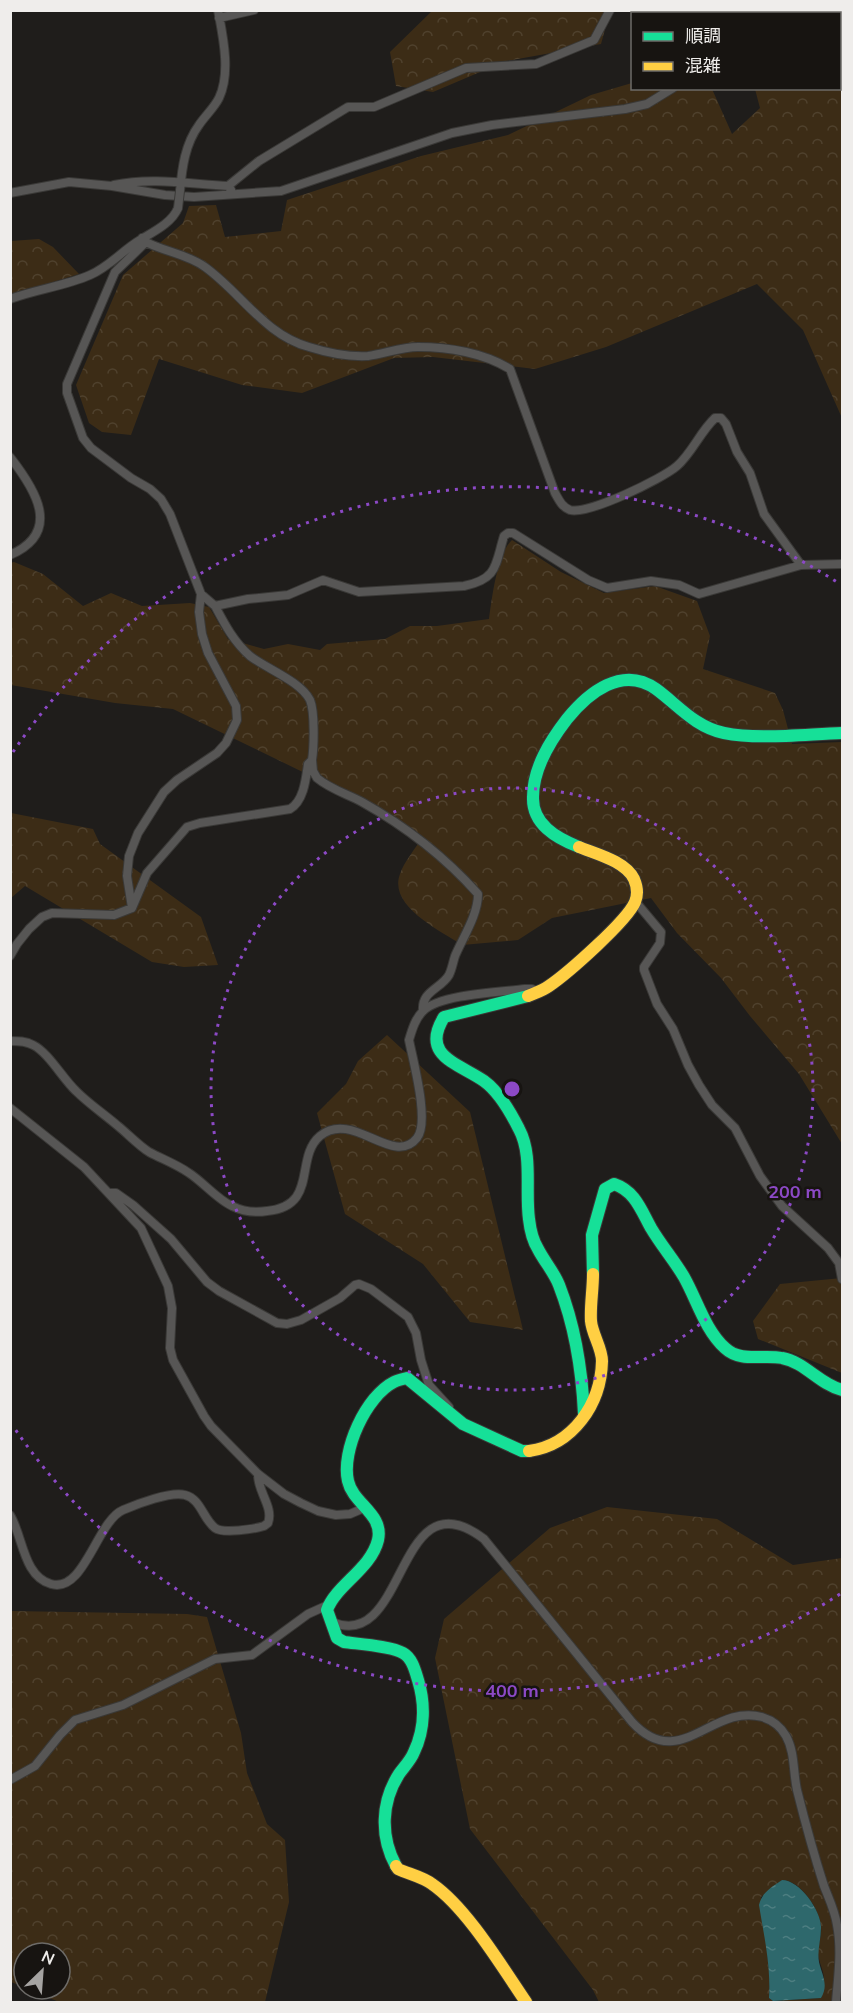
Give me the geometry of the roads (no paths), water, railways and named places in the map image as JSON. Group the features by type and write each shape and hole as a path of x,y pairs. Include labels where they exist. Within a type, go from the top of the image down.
{"street":[{"path":"10,299 93,274 166,224 177,212 181,169 189,142 219,99 224,78 219,14 254,10"},
{"path":"112,186 130,182 180,187 228,186 259,161 348,107 374,107 466,68 536,64 594,40 610,10"},
{"path":"10,193 69,182 194,197 281,191 452,133 492,125 608,112 647,104 670,90"},
{"path":"228,186 234,195"},
{"path":"144,240 161,249 190,257 198,262 281,336 306,346 339,355 367,356 416,347 459,351 503,364 510,369 555,493 561,505 571,510 601,505 666,473 678,465 708,425 715,418 721,418 750,473 764,514 801,565"},
{"path":"132,908 127,876 129,856 138,832 164,792 177,780 217,753 226,743 237,720 236,706 208,653 202,634 199,612 201,594 178,533 162,499 91,448 83,438 67,393 67,384 115,272 144,240"},
{"path":"10,457 27,479 38,499 41,519 34,538 22,550 10,555"},
{"path":"215,606 248,599 288,595 324,580 359,592 464,586 480,582 492,572 504,536 508,532 588,580 607,588 651,581 679,585 699,594 801,565 843,564"},
{"path":"201,594 215,606 227,630 238,645 252,657 300,688 309,699 314,711 312,760 313,771 317,778 363,803 418,838 456,869 478,894 476,907 454,958 450,974 428,993 423,1000 423,1011"},
{"path":"584,1414 582,1377 569,1316 558,1282 536,1247 529,1220 526,1158 522,1135 508,1109 485,1082 442,1055 435,1039 440,1022 451,1014 537,992 552,984 603,939 635,902 637,891 632,875 611,861 555,836 539,819 532,801 534,777 554,737 574,710 597,689 607,682 618,680 654,687 690,719 724,733 741,735 843,733"},
{"path":"10,956 29,929 42,917 52,913 114,915 132,908 147,873 187,827 290,809 298,801 308,764 312,760"},
{"path":"635,902 661,932 660,943 644,970 657,1004 673,1029 693,1075 712,1105 735,1128 760,1176 782,1206 828,1248 839,1263 843,1279"},
{"path":"10,1041 22,1041 34,1045 76,1091 148,1151 178,1165 204,1183 230,1206 247,1212 271,1211 292,1203 300,1193 313,1144 328,1132 337,1128 347,1128 395,1146 409,1144 418,1137 421,1131 422,1111 409,1040 411,1030 423,1011 433,1003 458,997 525,988 537,992"},
{"path":"10,1108 84,1167 141,1228 168,1286 172,1308 170,1348 173,1360 204,1416 258,1474 284,1494 318,1511 336,1515 350,1514 364,1508"},
{"path":"10,1780 34,1766 75,1720 132,1701 215,1659 252,1655 308,1614 328,1605 371,1555 379,1537 378,1522 364,1508 348,1482 346,1459 371,1402 388,1386 407,1378 416,1383 449,1414 482,1433 522,1451 532,1451 561,1441 590,1410 602,1360 591,1322 592,1235 608,1185 625,1187 634,1197 726,1349 745,1358 764,1356 785,1358 799,1365 823,1384 843,1390"},
{"path":"109,1193 116,1193 149,1219 171,1239 207,1282 219,1292 278,1323 286,1324 301,1320 340,1298 355,1285 371,1288 408,1317 416,1333 429,1386 451,1409 449,1414"},
{"path":"10,1515 19,1532 32,1569 50,1584 59,1584 76,1575 87,1562 111,1518 119,1512 164,1497 179,1494 194,1499 213,1527 221,1532 264,1526 268,1523 270,1512 258,1480 258,1474"},
{"path":"332,1622 340,1625 357,1624 371,1617 381,1608 420,1539 440,1524 462,1525 484,1539 644,1734 671,1742 690,1737 741,1715 752,1715 772,1722 787,1737 797,1788 837,1924 840,1965 836,2002"},
{"path":"328,1605 328,1616 337,1638 344,1642 407,1654 412,1660 422,1691 424,1712 420,1734 413,1754 397,1777 386,1803 384,1826 386,1844 394,1863 404,1873 431,1883 451,1900 526,2002"}],"water":[{"path":"782,1880 789,1881 803,1891 818,1914 821,1928 819,1962 825,1984 821,1998 773,2001 769,1998 768,1963 759,1905 765,1893"}]}
